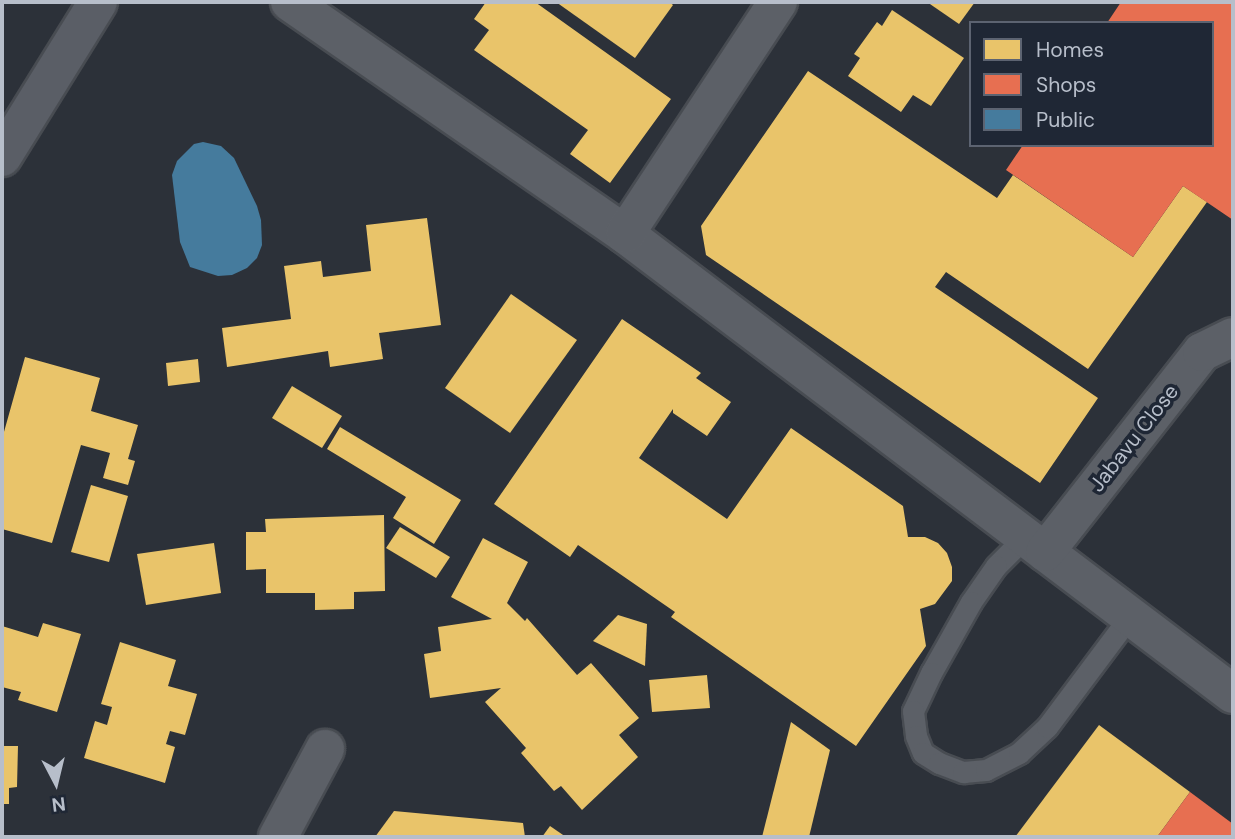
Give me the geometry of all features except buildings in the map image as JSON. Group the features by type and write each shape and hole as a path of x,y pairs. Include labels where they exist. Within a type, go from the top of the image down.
{"street":[{"path":"2,158 98,2"},
{"path":"290,2 625,234 1233,694"},
{"path":"625,234 778,2"},
{"name":"Jabavu Close","path":"1035,544 1202,352 1233,337"},
{"path":"278,837 326,749"}],"lane":[{"path":"1035,544 996,566 971,602 931,673 914,711 916,736 923,752 939,763 963,772 986,770 1019,753 1047,727 1130,616"}]}
